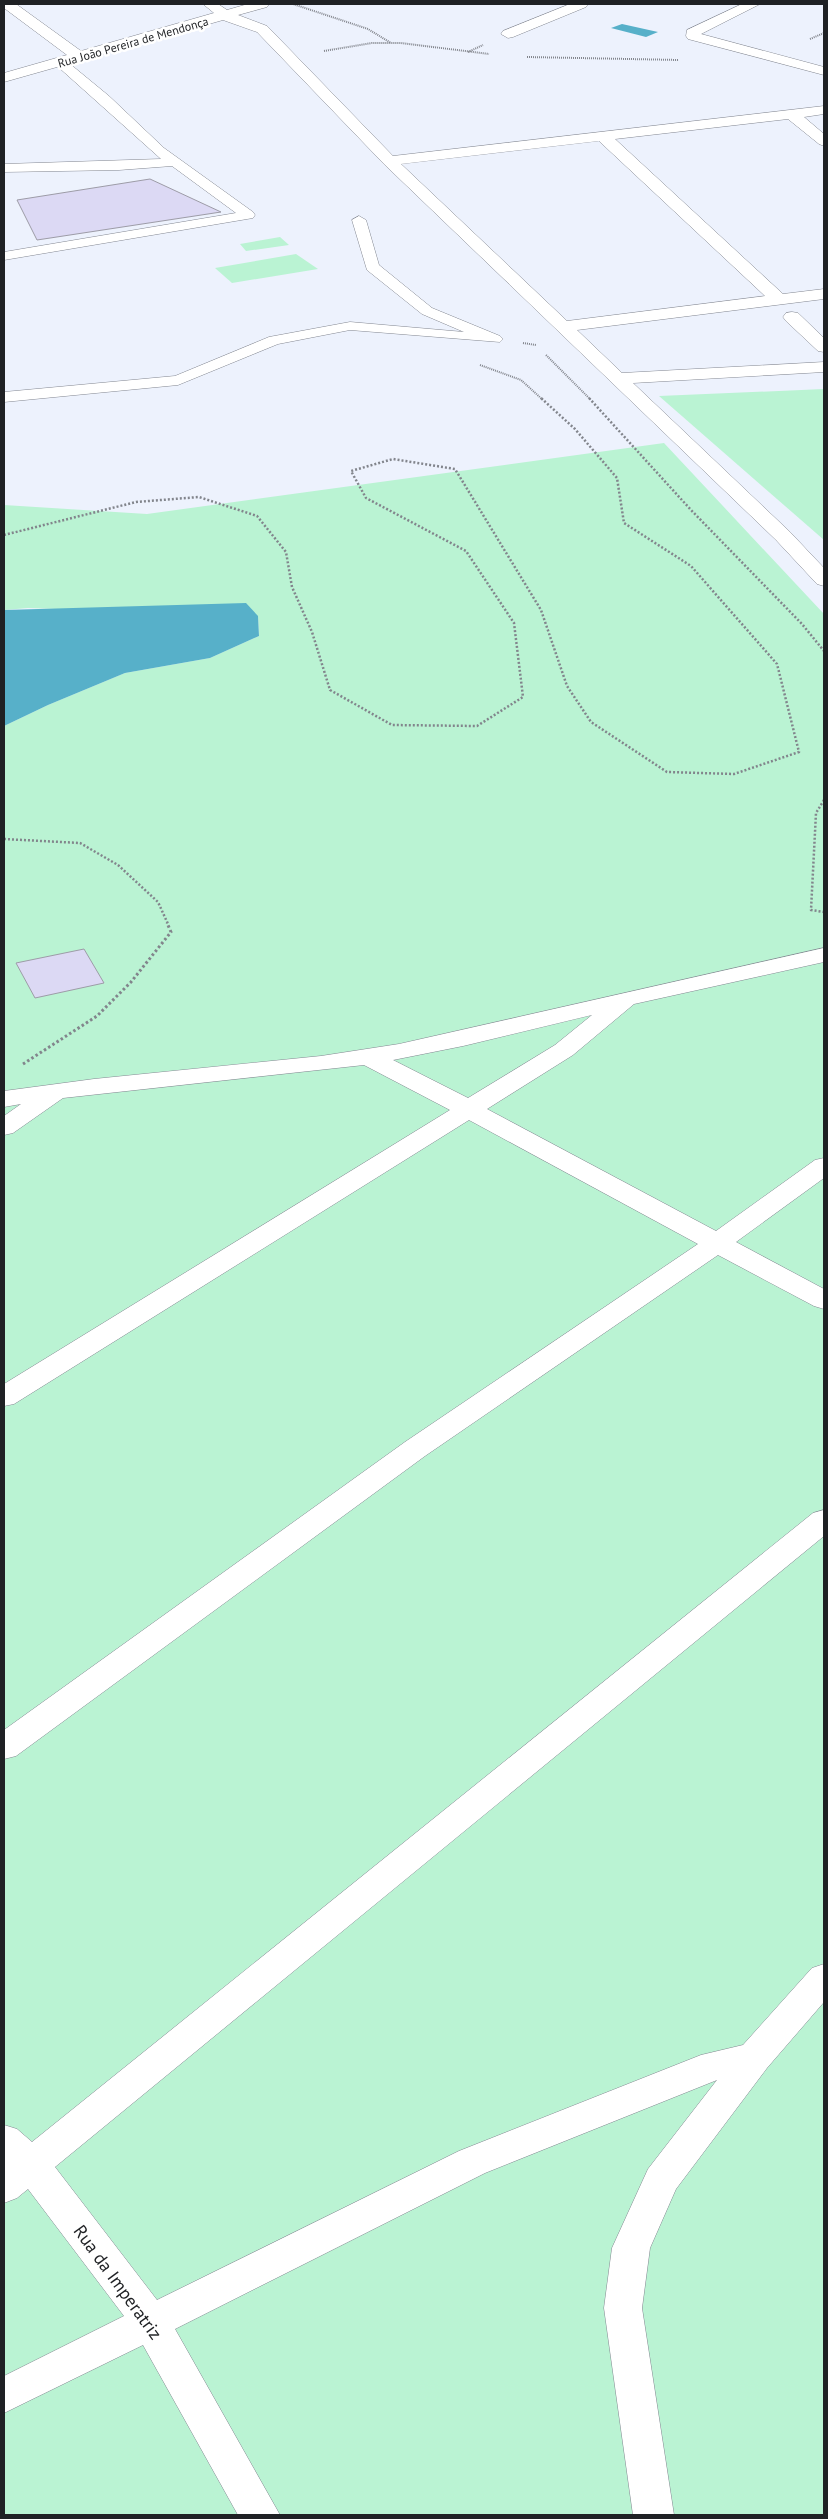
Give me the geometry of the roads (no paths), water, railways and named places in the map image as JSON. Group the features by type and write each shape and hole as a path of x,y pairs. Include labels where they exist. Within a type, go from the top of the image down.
{"street":[{"path":"7,4 79,57"},
{"path":"210,4 226,16 262,29 389,161 561,327 783,536 824,580"},
{"path":"257,4 262,29"},
{"name":"Rua João Pereira de Mendonça","path":"4,78 226,16 257,4"},
{"path":"508,34 581,4"},
{"path":"753,4 699,29 692,33 693,36 824,71"},
{"path":"389,161 824,110"},
{"path":"791,114 824,141"},
{"path":"602,135 779,300"},
{"path":"561,327 824,294"},
{"path":"772,319 816,314"},
{"path":"792,317 824,347"},
{"path":"578,343 597,340"},
{"path":"617,379 824,367"},
{"path":"4,1099 60,1090 245,1073 368,1057 512,1028 626,999 824,955"},
{"path":"4,1397 564,1050 589,1032 626,999"},
{"path":"368,1057 470,1108 716,1244 824,1300"},
{"path":"4,1127 60,1090"},
{"path":"4,1747 415,1450 716,1244 824,1166"},
{"path":"13,2164 824,1520"},
{"path":"654,2515 623,2308 631,2248 661,2180 754,2058 824,1978"},
{"path":"4,2396 150,2321 472,2162 714,2065 754,2058"},
{"name":"Rua da Imperatriz","path":"13,2164 150,2321 260,2515"}],"lane":[{"path":"4,256 248,215 175,162 60,62"},
{"path":"4,168 118,166 175,162"},
{"path":"4,397 178,380 274,340 350,326 495,339 427,311 372,267 359,220"}],"water":[{"path":"622,24 658,32 646,37 611,28"},
{"path":"246,603 258,616 259,636 210,658 125,673 48,705 4,726 4,610"}]}
